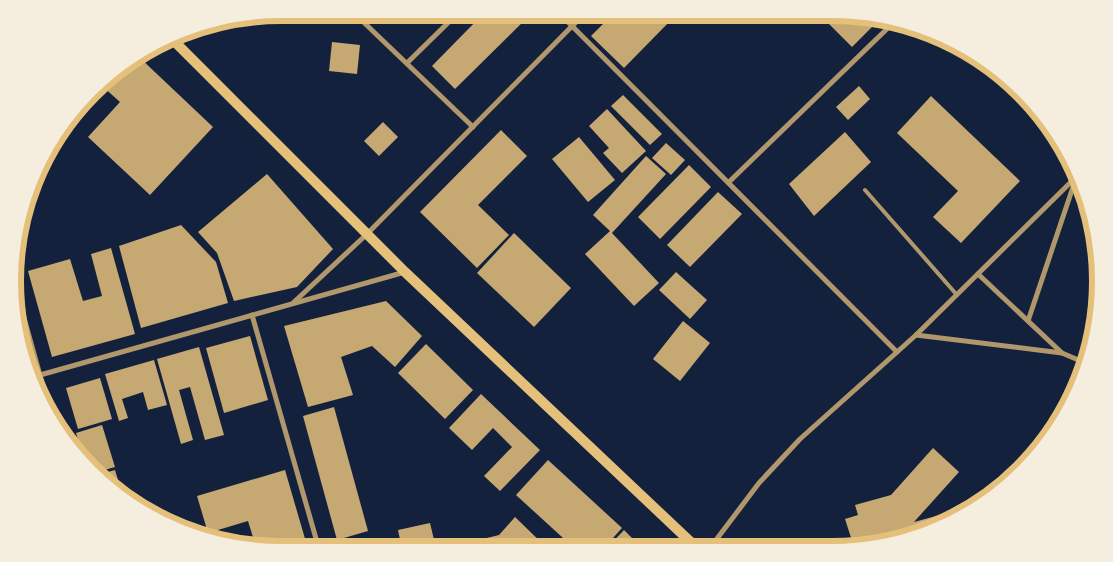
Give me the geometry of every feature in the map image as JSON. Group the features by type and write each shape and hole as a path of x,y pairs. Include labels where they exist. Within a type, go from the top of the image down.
{"main road":[{"path":"176,43 406,272 691,541"}],"street":[{"path":"362,21 472,127"},
{"path":"407,63 450,21"},
{"path":"567,21 896,352"},
{"path":"293,304 367,234 577,21"},
{"path":"729,182 889,27"},
{"path":"715,541 758,483 800,439 916,335 1072,181"},
{"path":"1028,321 1073,185"},
{"path":"40,375 406,272"},
{"path":"978,274 1062,353"},
{"path":"23,314 42,382"},
{"path":"252,315 317,541"},
{"path":"916,335 1062,353 1079,360"}],"lane":[{"path":"865,190 957,295"}],"building":[{"path":"476,21 524,21 455,89 432,66"},
{"path":"606,21 670,21 624,68 591,36"},
{"path":"826,21 874,24 852,47"},
{"path":"332,42 360,45 357,74 329,71"},
{"path":"143,61 213,127 150,195 88,137 120,102 106,89"},
{"path":"859,86 870,99 848,120 836,107"},
{"path":"623,95 662,134 650,145 611,106"},
{"path":"931,96 1020,181 961,243 933,217 958,191 897,133"},
{"path":"607,109 646,151 622,173 603,153 609,148 589,126"},
{"path":"383,122 398,137 379,156 364,141"},
{"path":"501,130 527,156 478,205 509,235 477,268 420,212"},
{"path":"845,132 871,162 814,216 789,184"},
{"path":"579,137 615,180 588,202 552,159"},
{"path":"666,143 685,160 671,175 652,158"},
{"path":"646,156 666,174 612,233 659,283 634,306 585,254 610,231 593,215"},
{"path":"689,165 711,187 660,239 638,217"},
{"path":"267,174 333,249 297,287 234,301 217,253 198,232"},
{"path":"718,192 742,214 690,267 667,245"},
{"path":"181,225 216,262 228,303 141,328 119,246"},
{"path":"514,233 571,288 534,327 477,273"},
{"path":"111,248 135,334 52,357 28,271 70,259 83,301 102,296 91,254"},
{"path":"676,272 707,300 690,319 659,290"},
{"path":"386,301 422,336 395,367 372,346 341,357 353,395 308,407 284,326"},
{"path":"683,321 710,343 680,381 653,359"},
{"path":"250,336 268,400 224,413 206,348"},
{"path":"426,344 473,390 445,419 398,373"},
{"path":"199,347 224,435 205,440 190,387 179,390 193,440 181,444 157,359"},
{"path":"154,360 167,405 148,410 143,392 122,399 128,418 119,421 105,374"},
{"path":"100,378 112,419 78,429 66,388"},
{"path":"481,394 540,450 500,491 484,476 512,447 493,428 472,450 449,428"},
{"path":"334,407 368,531 337,540 303,416"},
{"path":"102,425 115,467 103,470 97,465 79,444 76,433"},
{"path":"933,448 959,472 914,522 950,512 899,532 866,539 852,540 845,519 858,515 855,505 891,495"},
{"path":"548,460 622,528 610,541 566,541 516,495"},
{"path":"115,470 119,484 110,476 106,473"},
{"path":"285,470 306,541 254,539 248,521 213,532 207,530 197,496"},
{"path":"515,517 540,541 475,541 499,535"},
{"path":"430,523 434,541 400,541 398,530"},
{"path":"624,530 635,541 614,541"}]}
